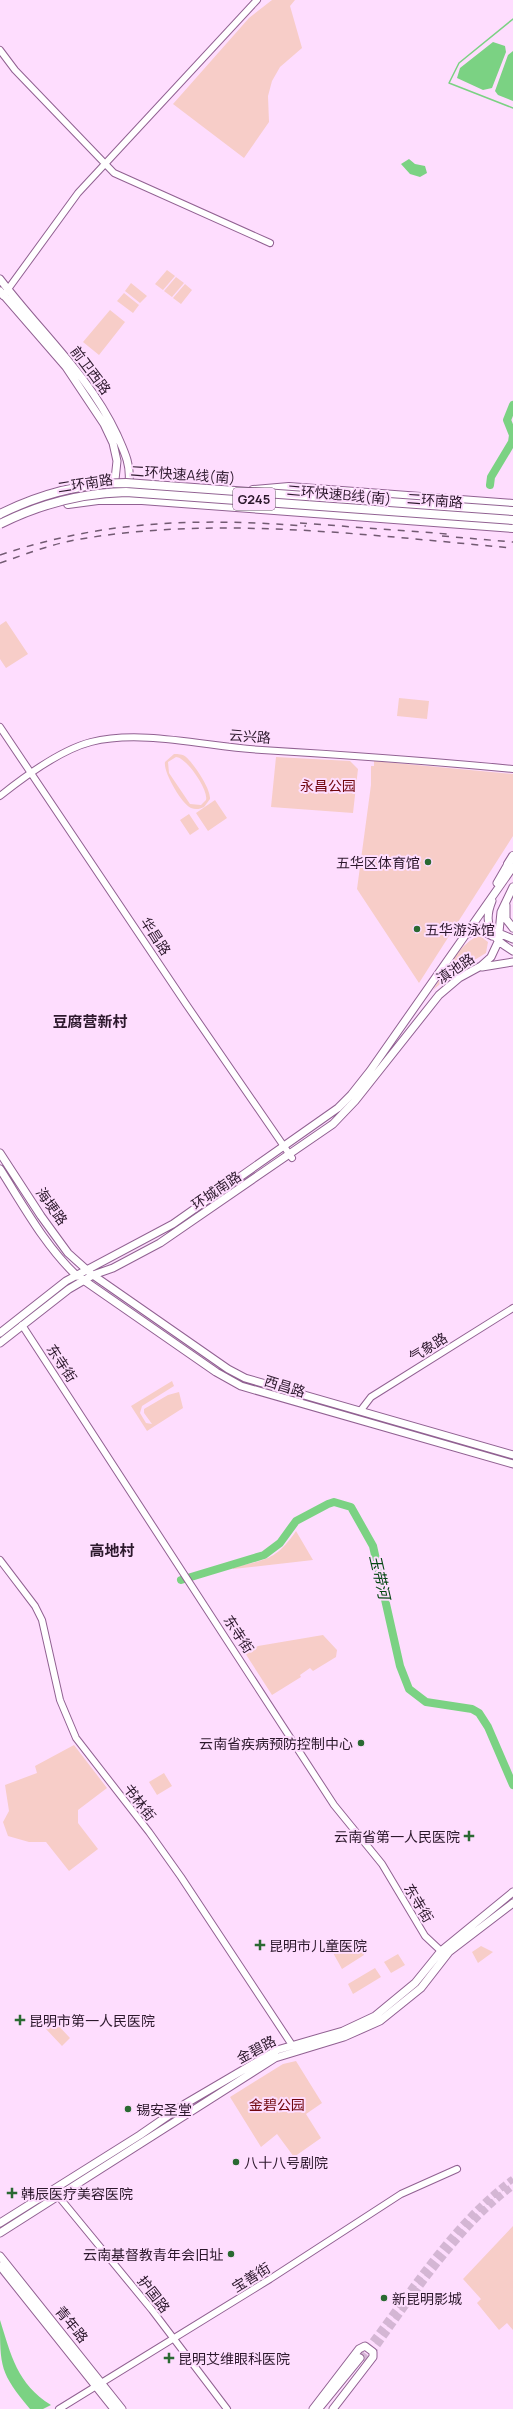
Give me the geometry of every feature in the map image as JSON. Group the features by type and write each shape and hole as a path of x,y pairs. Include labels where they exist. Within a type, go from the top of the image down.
{"highway":[{"name":"二环快速A线(南)","path":"0,514 50,494 102,484 153,484 242,490 513,512"},
{"path":"242,490 283,487 513,505"},
{"name":"二环快速B线(南)","path":"0,525 52,503 103,493 144,492 513,520"},
{"path":"68,504 113,495 122,500 513,528"},
{"path":"254,500 338,515"},
{"path":"247,508 318,505"},
{"path":"511,866 513,856"}],"main road":[{"name":"前卫西路","path":"0,280 4,292 66,367 95,409 113,443 116,454 113,495"},
{"name":"前卫西路","path":"4,292 72,364 99,402 128,461 128,488"},
{"name":"二环南路","path":"128,488 513,520"},
{"name":"二环南路","path":"0,525 20,513 67,498 113,495 128,488 513,512"},
{"path":"113,495 122,496 128,488"},
{"name":"二环南路","path":"0,514 58,493 113,495"},
{"path":"481,510 513,505"},
{"path":"511,866 488,907 487,922 490,930 513,951"},
{"path":"488,907 511,866"},
{"path":"513,887 505,912 508,922 513,928"},
{"name":"滇池路","path":"416,1022 446,987 485,963 494,954 499,937 500,914 513,887"},
{"path":"495,893 502,898 508,895"},
{"name":"滇池路","path":"409,1016 463,939 488,907"},
{"path":"476,930 490,930"},
{"name":"滇池路","path":"463,939 476,930 482,930 490,935 495,944 494,954"},
{"path":"499,937 513,939"},
{"path":"472,970 513,962"},
{"name":"环城南路","path":"0,1333 42,1299 86,1270 173,1224 324,1119 351,1095 409,1016"},
{"name":"环城南路","path":"0,1342 69,1289 93,1275 113,1268 160,1243 291,1156 343,1114 416,1022"},
{"name":"海埂路","path":"0,1153 41,1216 68,1253 86,1270"},
{"name":"海埂路","path":"0,1169 41,1232 77,1276"},
{"name":"西昌路","path":"86,1270 228,1369 265,1384 513,1455"},
{"name":"西昌路","path":"77,1276 210,1368 241,1386 355,1420 513,1464"},
{"name":"金碧路","path":"0,2223 205,2092 277,2050 343,2031 375,2016 415,1984 441,1951 513,1892"},
{"name":"金碧路","path":"0,2233 59,2197 275,2058 344,2037 380,2021 422,1988 449,1952 513,1903"},
{"name":"青年路","path":"0,2256 99,2384 114,2409"},
{"name":"青年路","path":"0,2266 99,2384 122,2409"},
{"path":"313,2409 359,2349 368,2347 373,2352 373,2357 333,2409"},
{"path":"319,2409 362,2360 327,2409"}],"street":[{"path":"4,292 78,193 257,0"},
{"path":"0,50 15,70 118,175 270,243"},
{"name":"华昌路","path":"0,727 283,1147 291,1156"},
{"name":"云兴路","path":"0,796 72,748 91,742 133,737 263,750 319,752 513,769"},
{"name":"气象路","path":"360,1410 371,1397 513,1308"},
{"name":"东寺街","path":"22,1325 187,1575 334,1805 382,1864 425,1936 441,1951"},
{"name":"书林街","path":"0,1560 35,1606 42,1620 60,1700 76,1738 176,1870 292,2046"},
{"name":"宝善街","path":"61,2408 174,2340 401,2194 457,2169"},
{"name":"护国路","path":"59,2197 174,2340 227,2409"}],"green space":[{"path":"272,0 295,0 290,6 302,48 280,67 272,81 268,96 269,122 244,158 173,104 249,18"},
{"path":"167,270 175,276 163,290 155,284"},
{"path":"176,277 184,283 172,297 164,291"},
{"path":"131,283 147,296 140,303 125,291"},
{"path":"185,284 192,290 181,304 173,298"},
{"path":"124,293 139,305 133,313 117,301"},
{"path":"110,310 125,322 99,355 83,342"},
{"path":"6,621 28,654 6,668 0,659 0,625"},
{"path":"399,698 429,701 427,719 397,716"},
{"path":"174,754 183,755 189,760 201,777 210,795 210,799 204,807 193,809 183,801 170,780 165,767 165,762","holes":["176,757 180,758 191,768 204,789 206,800 201,805 190,804 169,773 168,762"]},
{"name":"永昌公园","path":"276,757 350,761 358,769 353,813 271,807"},
{"name":"五华区体育馆","path":"374,761 513,774 513,836 419,983 357,889 371,785 371,766 374,766"},
{"path":"215,800 227,818 208,831 196,813"},
{"path":"189,814 199,829 190,835 180,820"},
{"path":"480,936 488,942 486,953 453,973 433,990 454,958 466,944"},
{"path":"172,1381 174,1386 142,1406 140,1413 146,1423 152,1424 144,1413 144,1409 168,1395 179,1392 183,1408 147,1431 131,1406"},
{"path":"296,1531 313,1560 233,1569 233,1567 262,1560 276,1553 289,1541"},
{"path":"323,1635 337,1650 336,1657 313,1671 310,1668 300,1675 301,1677 272,1695 245,1653 258,1646"},
{"path":"74,1745 107,1788 78,1810 78,1823 98,1849 69,1871 46,1842 29,1842 8,1836 3,1822 9,1811 5,1785 37,1773 35,1766"},
{"path":"164,1773 172,1786 157,1795 149,1782"},
{"path":"354,1938 364,1955 342,1969 332,1951"},
{"path":"481,1946 493,1952 478,1963 472,1952"},
{"path":"398,1954 405,1965 391,1973 384,1962"},
{"path":"375,1968 381,1977 353,1994 348,1984"},
{"path":"54,2021 70,2038 62,2046 46,2029"},
{"name":"金碧公园","path":"296,2061 322,2103 306,2114 321,2138 294,2157 277,2134 261,2147 230,2097 283,2064"},
{"path":"513,2226 513,2330 507,2323 499,2330 477,2303 481,2299 463,2279"}],"shaded area":[{"path":"493,42 505,46 506,52 492,88 483,90 457,78 460,68"},
{"path":"513,51 513,101 498,95 495,91 508,55"},
{"path":"409,159 415,164 425,166 427,173 420,177 410,174 401,164"},
{"path":"0,2320 12,2357 23,2378 39,2397 51,2405 43,2409 30,2409 7,2377 0,2349"}],"waterway":[{"path":"513,19 459,63 449,83 513,108"},
{"path":"490,485 491,477 512,442 513,435 507,420 513,405"},
{"name":"玉带河","path":"181,1580 264,1555 280,1543 296,1521 328,1504 334,1502 351,1507 373,1546 400,1666 409,1689 426,1702 472,1709 479,1713 488,1727 513,1785"}],"tunnel":[{"path":"360,2358 450,2240 490,2197 513,2179"},
{"path":"365,2362 415,2292 452,2245 492,2203 513,2186"}],"railway":[{"path":"0,555 39,543 76,535 114,528 152,524 227,522 306,526"},
{"path":"300,523 448,534"},
{"path":"0,563 40,549 81,539 134,532 188,529 242,528 297,530 513,548"},
{"path":"442,536 513,542"}],"place":[{"name":"五华区体育馆","path":"428,862"},
{"name":"五华游泳馆","path":"417,929"},
{"name":"云南省疾病预防控制中心","path":"361,1743"},
{"name":"云南省第一人民医院","path":"469,1836"},
{"name":"昆明市儿童医院","path":"260,1945"},
{"name":"昆明市第一人民医院","path":"20,2020"},
{"name":"锡安圣堂","path":"128,2109"},
{"name":"八十八号剧院","path":"236,2162"},
{"name":"韩辰医疗美容医院","path":"12,2193"},
{"name":"云南基督教青年会旧址","path":"231,2254"},
{"name":"新昆明影城","path":"384,2298"},
{"name":"昆明艾维眼科医院","path":"169,2358"}],"district":[{"name":"豆腐营新村","path":"90,1021"},
{"name":"高地村","path":"112,1550"}]}
